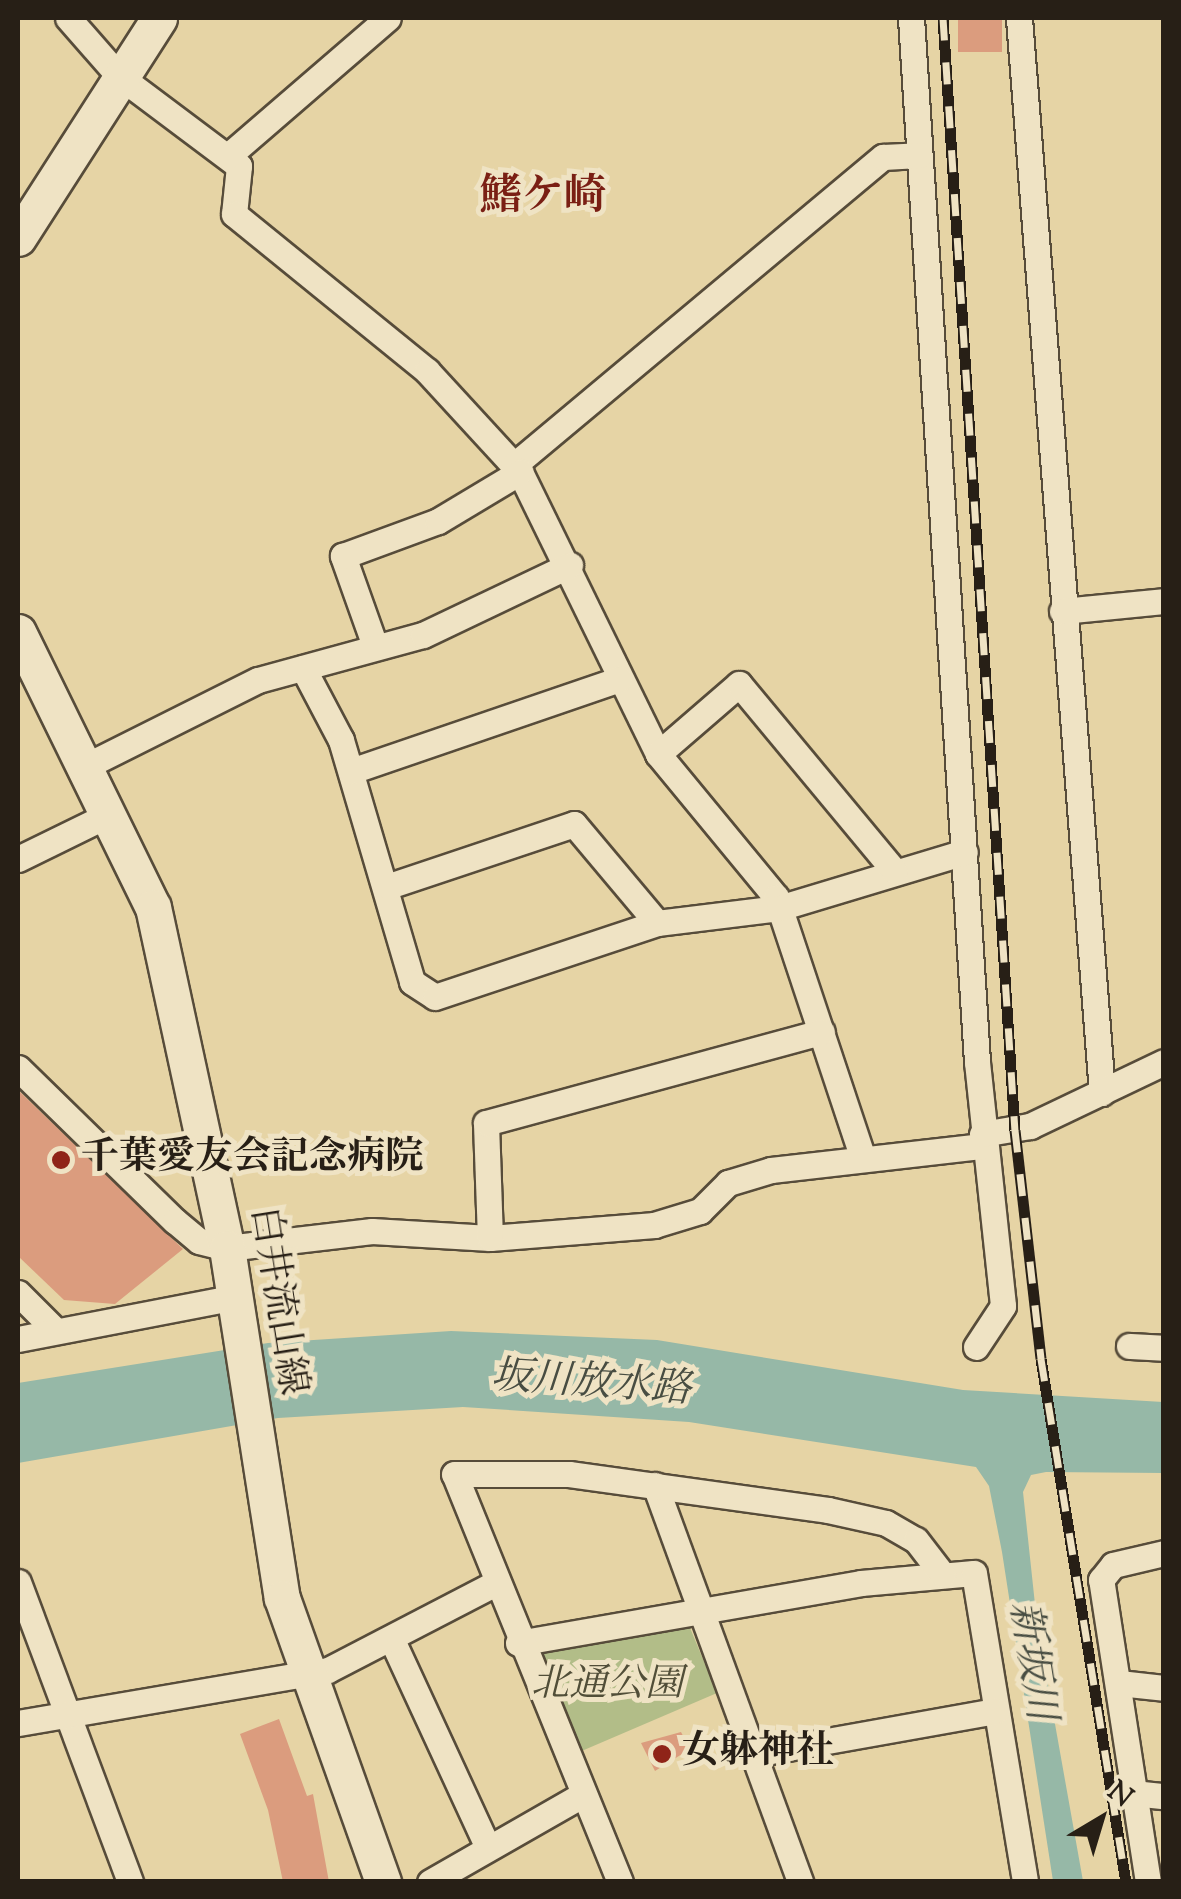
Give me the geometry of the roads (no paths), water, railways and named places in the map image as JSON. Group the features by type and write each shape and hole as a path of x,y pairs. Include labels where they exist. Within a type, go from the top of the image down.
{"main road":[{"path":"18,238 159,18"},
{"name":"白井流山線","path":"18,632 110,814 168,963 228,1248 259,1481 305,1676 384,1882"}],"street":[{"path":"68,18 119,76 228,156 241,176 234,214 427,371 516,469 570,565 620,680 658,754 779,908 862,1158"},
{"path":"228,156 388,18"},
{"path":"911,18 983,1140 1003,1306 976,1347"},
{"path":"1019,18 1102,1093"},
{"path":"375,646 344,556 438,521 516,469 871,166 919,154"},
{"path":"86,766 258,680 423,635 570,565"},
{"path":"1062,611 1164,601"},
{"path":"303,668 351,771 390,886 412,982 434,997 658,923 779,908 965,852"},
{"path":"351,771 620,680"},
{"path":"658,754 739,684 894,871"},
{"path":"18,859 110,814"},
{"path":"390,886 574,824 658,923"},
{"path":"490,1238 486,1123 822,1032"},
{"path":"18,1068 175,1222 199,1242 228,1248 372,1231 490,1238 681,1220 728,1183 983,1140 1030,1126 1164,1062"},
{"path":"18,1293 56,1330"},
{"path":"18,1339 237,1304"},
{"path":"1128,1346 1164,1348"},
{"path":"620,1882 518,1643 454,1474 569,1474 655,1484 886,1523 916,1540 943,1575"},
{"path":"655,1484 800,1882"},
{"path":"1148,1882 1101,1580 1113,1565 1164,1553"},
{"path":"518,1643 703,1609 974,1573 1025,1882"},
{"path":"18,1582 71,1715 130,1882"},
{"path":"18,1723 305,1676 392,1640 494,1584"},
{"path":"392,1640 488,1848"},
{"path":"1119,1684 1164,1688"},
{"path":"754,1754 996,1711"},
{"path":"1133,1794 1164,1796"},
{"path":"430,1882 582,1795"}],"water":[{"path":"451,1331 657,1340 963,1390 1163,1402 1163,1473 1046,1472 1031,1475 1023,1492 1037,1623 1083,1881 1053,1881 1002,1552 989,1486 976,1467 689,1422 463,1407 278,1418 18,1463 18,1383 268,1343"}],"railway":[{"path":"943,18 1015,1130 1041,1359 1126,1882"}],"place":[{"name":"千葉愛友会記念病院","path":"61,1160"},
{"name":"女躰神社","path":"662,1754"}],"district":[{"name":"鰭ケ崎","path":"543,198"}],"water label":[{"name":"坂川放水路","path":"591,1385"},
{"name":"新坂川","path":"1030,1661"}],"park label":[{"name":"北通公園","path":"607,1687"}]}
